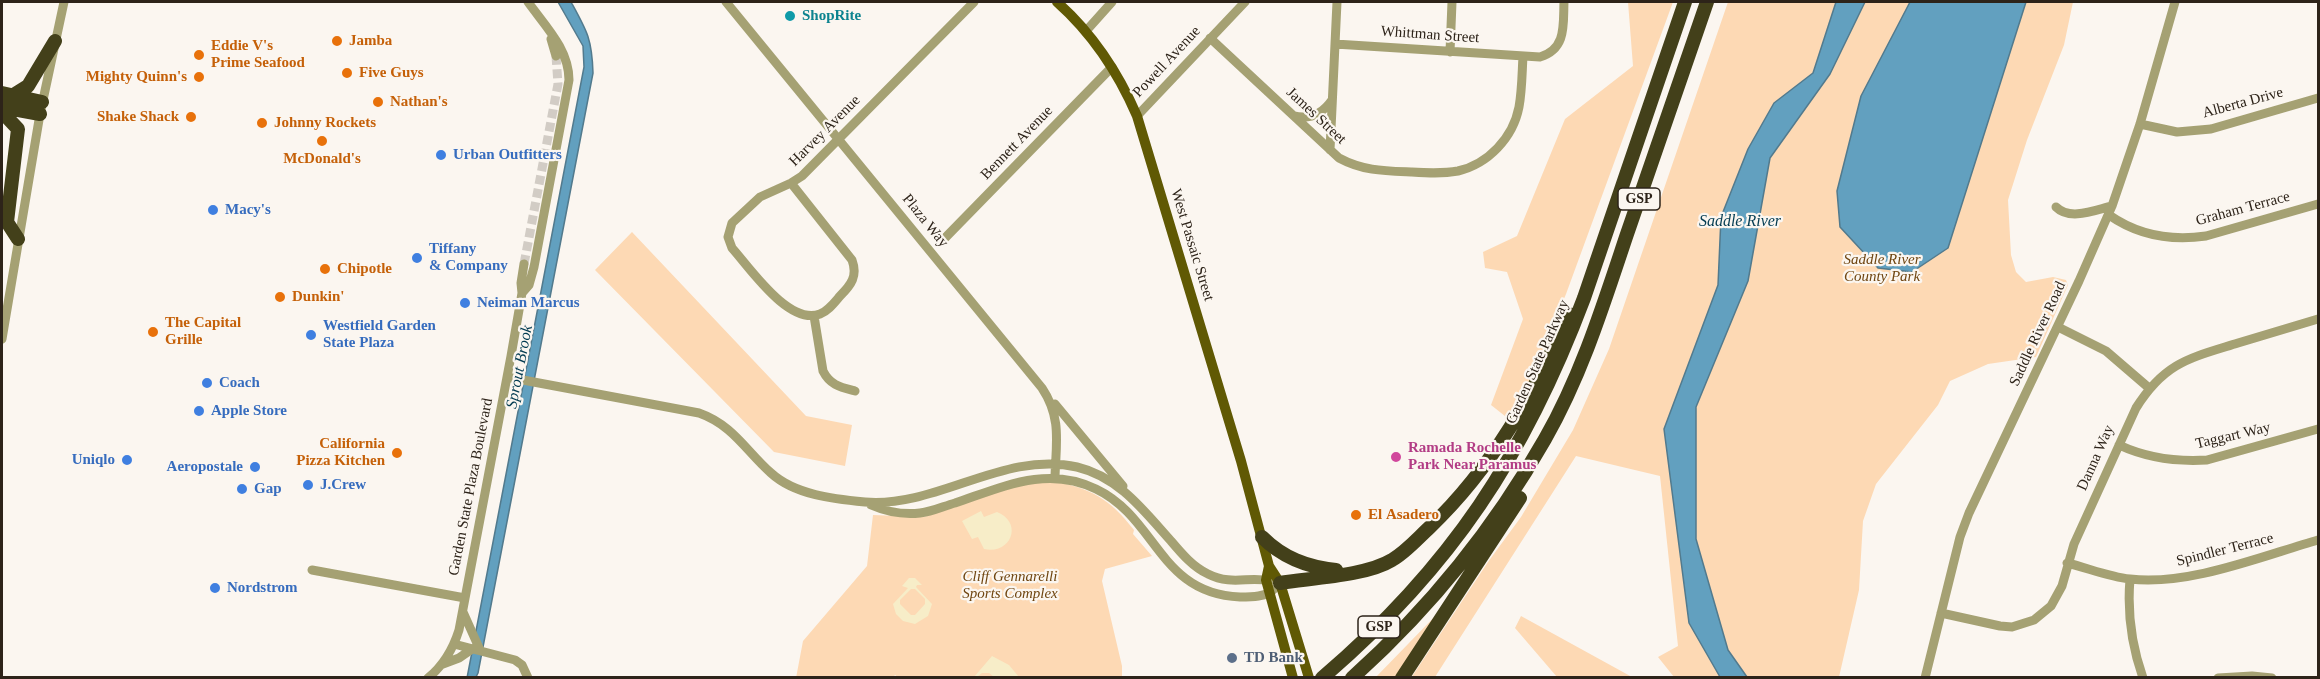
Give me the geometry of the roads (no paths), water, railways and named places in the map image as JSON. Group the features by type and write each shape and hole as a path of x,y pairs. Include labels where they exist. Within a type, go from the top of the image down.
{"highway":[{"name":"Garden State Parkway","path":"1323,677 1375,630 1430,573 1458,538 1508,463 1531,423 1568,340 1685,2"},
{"name":"GSP","path":"1352,678 1413,620 1470,553 1522,477 1567,395 1601,310 1707,2"},
{"path":"7,94 28,86 55,40"},
{"path":"7,94 41,108"},
{"path":"2,107 41,108"},
{"path":"2,112 18,129 19,136 7,222 18,239"},
{"path":"1280,583 1356,572 1392,561 1442,516 1489,460 1523,407 1544,368 1614,210"},
{"path":"1402,678 1524,491 1548,442 1567,395"},
{"path":"1262,537 1278,551 1301,563 1320,568 1356,572"}],"main road":[{"name":"West Passaic Street","path":"1057,2 1086,31 1112,67 1137,116 1257,518 1269,566"},
{"path":"1269,566 1266,580 1269,594 1293,678"},
{"path":"1269,566 1280,583 1309,678"}],"street":[{"path":"2,339 41,108 64,2"},
{"name":"Garden State Plaza Boulevard","path":"522,293 530,285 534,267 569,80 567,60 528,2"},
{"name":"Plaza Way","path":"726,2 1042,388 1050,400 1056,417 1055,477"},
{"name":"Harvey Avenue","path":"814,316 801,314 783,305 732,248 728,237 732,224 760,196 802,176 974,2"},
{"path":"1086,31 1112,2"},
{"name":"Powell Avenue","path":"1137,116 1245,2"},
{"path":"1330,150 1337,2"},
{"path":"1450,52 1452,2"},
{"name":"Whittman Street","path":"1335,44 1540,57 1548,55 1559,45 1562,38 1564,2"},
{"name":"Saddle River Road","path":"1925,678 1968,513 2058,327 2110,210 2140,124 2175,2"},
{"name":"Garden State Plaza Boulevard","path":"549,31 556,56"},
{"name":"James Street","path":"1210,38 1330,150 1351,165 1377,171 1442,173 1469,167 1492,153 1502,143 1515,122 1521,95 1523,56"},
{"name":"Bennett Avenue","path":"944,239 1112,67"},
{"name":"Alberta Drive","path":"2140,124 2177,132 2202,130 2319,98"},
{"path":"1294,116 1309,117 1319,114 1332,100"},
{"path":"791,183 852,260 855,267 851,286 827,310 814,316 823,371 833,385 855,391"},
{"name":"Graham Terrace","path":"2110,210 2132,228 2147,234 2177,239 2206,236 2319,204"},
{"path":"2056,207 2062,212 2079,213 2110,210"},
{"name":"Garden State Plaza Boulevard","path":"428,678 441,665 454,644 463,612 522,293 520,283 524,264"},
{"name":"Danna Way","path":"1941,613 2000,626 2022,625 2034,620 2051,606 2057,597 2067,563 2136,408 2149,388 2172,368 2199,354 2319,319"},
{"path":"2058,327 2106,351 2149,388"},
{"path":"507,377 685,410 712,418 723,424 772,475 785,483 815,494 863,502 886,503 962,485 1032,464 1055,463 1096,473 1114,483 1136,502"},
{"path":"1042,388 1136,502 1195,566 1208,574 1237,582 1266,580 1280,583"},
{"name":"Taggart Way","path":"2119,445 2153,457 2188,461 2207,460 2319,429"},
{"path":"863,502 886,511 922,513 1023,481 1055,477 1075,481 1115,500 1131,516 1162,557 1195,586 1225,596 1245,597 1269,594 1280,583"},
{"path":"962,485 967,499"},
{"name":"Spindler Terrace","path":"2067,563 2130,579 2160,579 2199,574 2319,540"},
{"path":"312,570 465,598"},
{"path":"2130,579 2128,609 2131,636 2143,678"},
{"path":"463,612 474,638 476,650"},
{"path":"454,644 515,660 522,665 528,678"},
{"path":"441,665 476,650"},
{"path":"2218,678 2242,676 2272,678"}],"water":[{"path":"558,2 571,2 581,21 590,43 593,73 478,673 476,677 467,678 584,67 583,46"},
{"name":"Saddle River","path":"1836,2 1865,2 1830,74 1770,158 1748,281 1696,407 1696,539 1728,650 1747,677 1720,677 1689,623 1664,429 1718,285 1721,217 1748,149 1774,103 1813,73"},
{"path":"1910,2 2026,2 1948,248 1912,272 1878,268 1840,227 1837,191 1861,96"}],"tunnel":[{"path":"524,264 558,84 556,56"}],"place":[{"name":"ShopRite","path":"790,16"},
{"name":"Jamba","path":"337,41"},
{"name":"Eddie V's Prime Seafood","path":"199,55"},
{"name":"Five Guys","path":"347,73"},
{"name":"Mighty Quinn's","path":"199,77"},
{"name":"Nathan's","path":"378,102"},
{"name":"Shake Shack","path":"191,117"},
{"name":"Johnny Rockets","path":"262,123"},
{"name":"McDonald's","path":"322,141"},
{"name":"Urban Outfitters","path":"441,155"},
{"name":"Macy's","path":"213,210"},
{"name":"Tiffany & Company","path":"417,258"},
{"name":"Chipotle","path":"325,269"},
{"name":"Dunkin'","path":"280,297"},
{"name":"Neiman Marcus","path":"465,303"},
{"name":"The Capital Grille","path":"153,332"},
{"name":"Westfield Garden State Plaza","path":"311,335"},
{"name":"Coach","path":"207,383"},
{"name":"Apple Store","path":"199,411"},
{"name":"California Pizza Kitchen","path":"397,453"},
{"name":"Ramada Rochelle Park Near Paramus","path":"1396,457"},
{"name":"Uniqlo","path":"127,460"},
{"name":"Aeropostale","path":"255,467"},
{"name":"J.Crew","path":"308,485"},
{"name":"Gap","path":"242,489"},
{"name":"El Asadero","path":"1356,515"},
{"name":"Nordstrom","path":"215,588"},
{"name":"TD Bank","path":"1232,658"}],"park label":[{"name":"Saddle River County Park","path":"1882,268"},
{"name":"Cliff Gennarelli Sports Complex","path":"1010,586"}],"water label":[{"name":"Sprout Brook","path":"520,367"}]}
